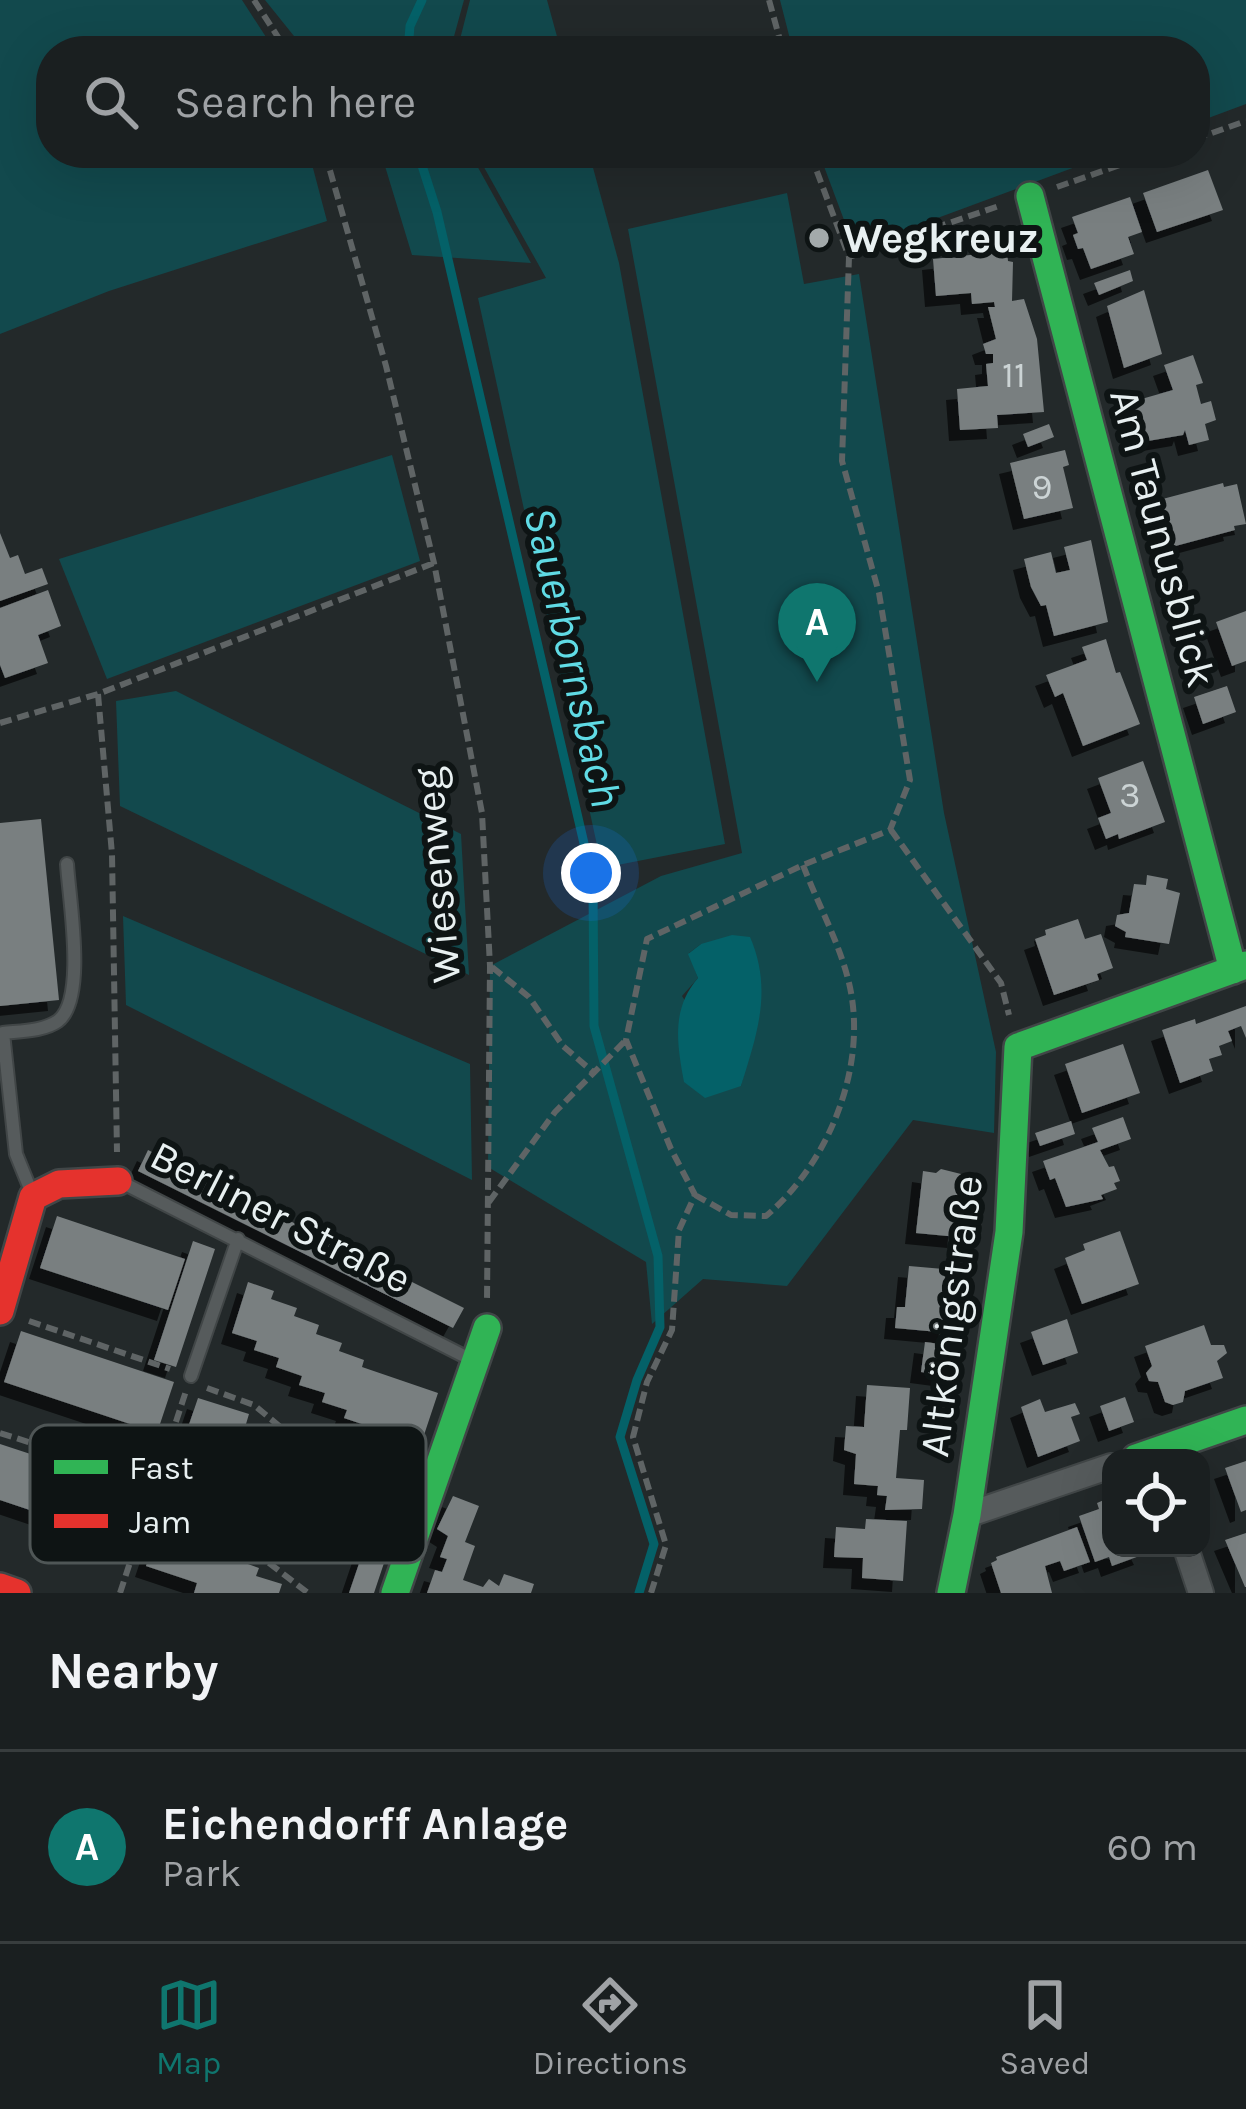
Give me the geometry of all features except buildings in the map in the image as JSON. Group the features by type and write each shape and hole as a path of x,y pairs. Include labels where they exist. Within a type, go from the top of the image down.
{"street":[{"name":"Am Taunusblick","path":"1030,196 1239,968"},
{"name":"Altkönigstraße","path":"951,1593 1009,1232 1018,1047 1239,968"},
{"name":"Berliner Straße","path":"33,1197 59,1184 118,1180"},
{"path":"11,1315 33,1197"},
{"path":"427,1506 487,1328"},
{"path":"1167,1449 1246,1420"},
{"path":"967,1515 1102,1469"},
{"path":"1189,1557 1201,1593"},
{"path":"395,1593 406,1563"},
{"path":"0,1588 17,1593"}],"lane":[{"path":"33,1197 16,1154 2,1034 51,1025 64,1017 74,974 67,864"},
{"name":"Berliner Straße","path":"118,1180 462,1355"},
{"path":"191,1376 238,1239"}],"path":[{"path":"254,0 277,36"},
{"path":"769,0 779,36"},
{"path":"1210,134 1246,121"},
{"name":"Wiesenweg","path":"329,168 386,366 434,563 482,813 490,966 487,1328"},
{"path":"487,1205 555,1112 626,1040 647,939 803,865 890,830 910,780 879,593 842,461 849,257 816,168"},
{"path":"849,257 1111,168"},
{"path":"0,723 98,694 434,563"},
{"path":"98,694 112,854 118,1180"},
{"path":"890,830 1000,983"},
{"path":"626,1040 695,1195 731,1215 766,1216 792,1194 838,1110 855,1042 848,980 803,865"},
{"path":"490,966 529,997 563,1046 593,1072"},
{"path":"651,1593 665,1545 633,1437 647,1382 672,1330 679,1230 695,1195"},
{"path":"11,1315 191,1376 196,1385 254,1405 278,1425"},
{"path":"175,1425 191,1376"},
{"path":"0,1433 30,1443"},
{"path":"121,1593 130,1563"},
{"path":"270,1563 308,1593"}],"shaded area":[{"path":"0,0 242,0 265,36 36,36 36,168 313,168 327,221 109,291 0,334"},
{"path":"265,0 464,0 454,36 294,36"},
{"path":"470,0 547,0 557,36 461,36"},
{"path":"780,0 1246,0 1246,104 1210,117 1210,36 789,36"},
{"path":"386,168 478,168 531,263 412,255"},
{"path":"484,168 593,168 619,263 725,844 602,868 478,298 546,278"},
{"path":"825,168 1072,168 878,240 850,236"},
{"path":"787,193 804,284 859,274 944,813 996,1052 994,1133 913,1120 787,1286 703,1279 652,1324 646,1262 488,1167 490,966 661,876 742,853 628,229","holes":["701,944 753,1038 741,1086 682,996 698,978 689,953"]},
{"path":"392,455 420,561 107,679 59,559"},
{"path":"176,691 461,834 469,975 120,806 116,701"},
{"path":"123,916 470,1064 472,1180 126,1005"},
{"path":"732,935 750,937 757,956 760,1012 741,1086 705,1098 684,1082 679,1054 683,1002 698,978 688,954 701,944"}],"waterway":[{"name":"Sauerbornsbach","path":"409,36 422,0"},
{"name":"Sauerbornsbach","path":"423,168 593,882 594,1026 658,1256 660,1327 620,1437 654,1544 639,1593"}],"traffic: fast":[{"path":"1030,196 1233,970"},
{"path":"951,1593 1009,1232 1018,1047 1246,965"},
{"path":"426,1504 487,1328"},
{"path":"1162,1449 1246,1420"},
{"path":"395,1593 405,1563"}],"traffic: jam":[{"path":"0,1311 33,1197 59,1184 118,1181"},
{"path":"0,1587 17,1593"}],"place":[{"name":"Wegkreuz","path":"819,238"},
{"name":"Eichendorff Anlage","path":"817,682"}]}
